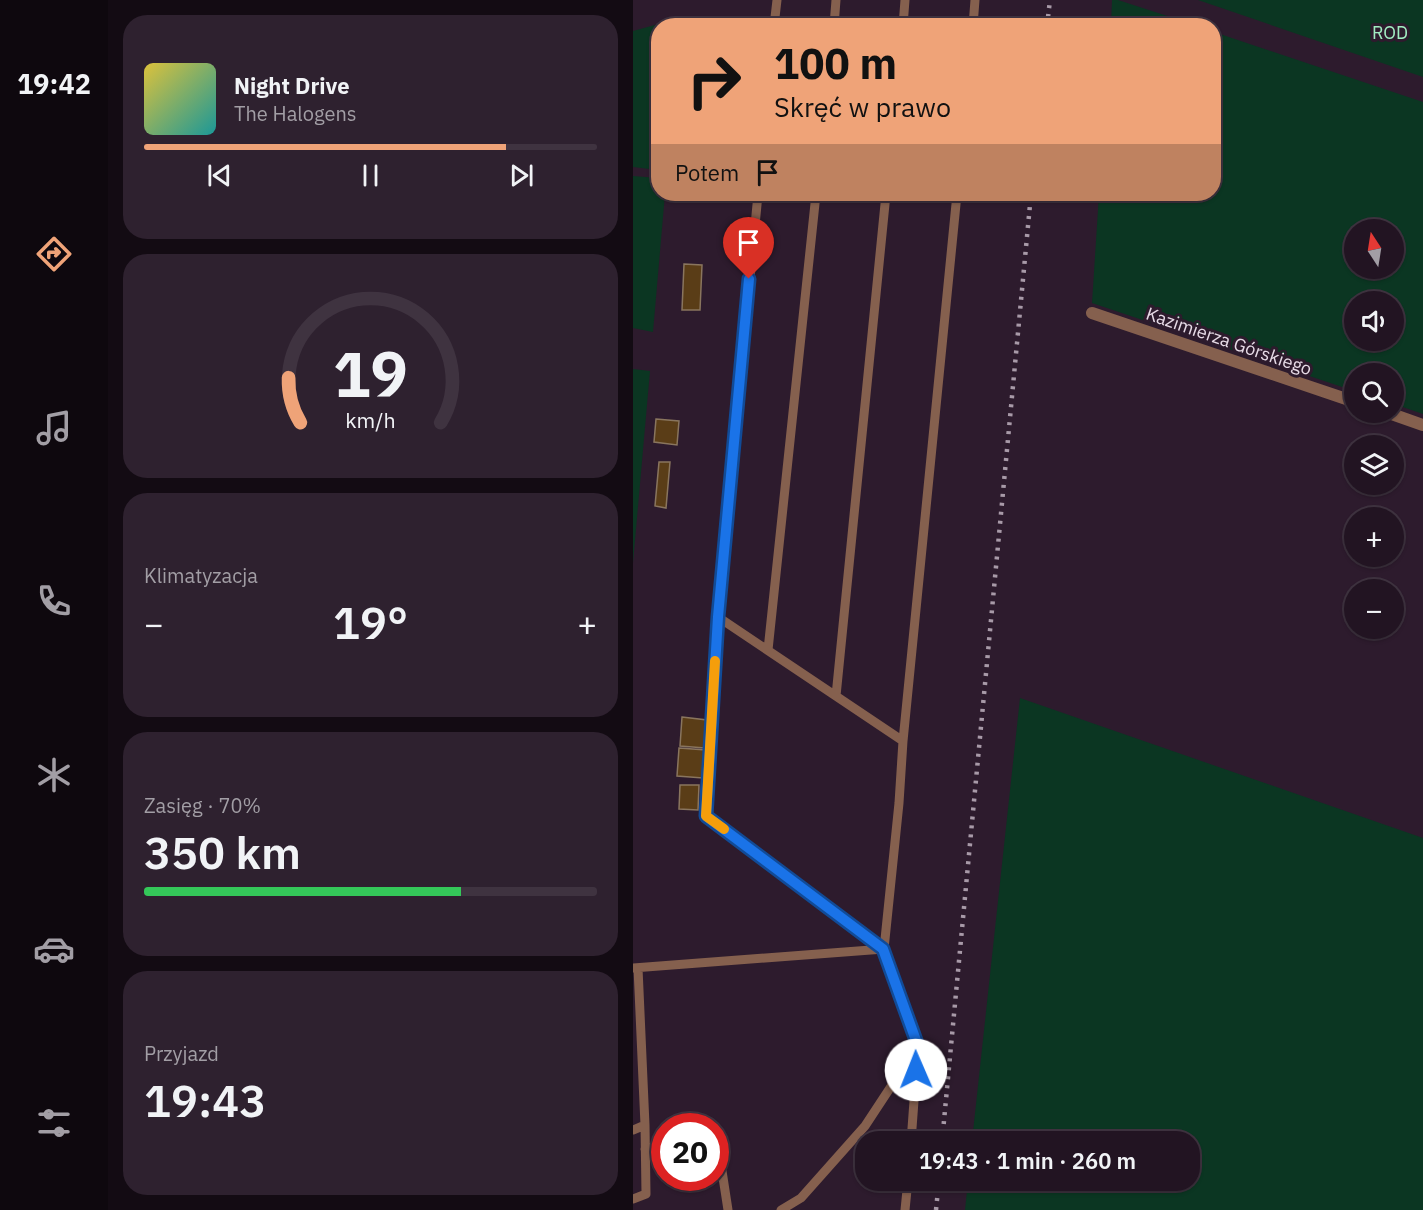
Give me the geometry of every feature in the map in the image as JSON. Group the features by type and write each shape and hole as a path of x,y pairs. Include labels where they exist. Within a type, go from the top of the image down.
{"street":[{"name":"Kazimierza Górskiego","path":"1092,313 1344,398"},
{"path":"1404,418 1423,425"}],"lane":[{"path":"775,18 777,0"},
{"path":"835,18 836,0"},
{"path":"904,18 905,0"},
{"path":"974,18 975,0"},
{"path":"757,201 718,617 706,816 883,949"},
{"path":"768,650 815,201"},
{"path":"836,696 885,201"},
{"path":"912,1131 918,1046 883,949 956,201"},
{"path":"718,617 903,741"},
{"path":"633,1199 646,1194 645,1125 635,968 883,949"},
{"path":"781,1210 801,1198 865,1126 918,1046"},
{"path":"633,1130 645,1125"},
{"path":"645,1149 651,1148"},
{"path":"725,1191 728,1210"},
{"path":"905,1210 907,1191"}],"green space":[{"path":"1112,0 1118,0 1173,18 1111,18"},
{"name":"ROD","path":"1198,0 1423,0 1423,77"},
{"path":"651,26 651,169 633,167 633,31"},
{"path":"1221,34 1423,102 1423,414 1404,407 1404,363 1344,363 1344,388 1092,303 1099,201 1221,201"},
{"path":"633,176 651,177 651,201 664,201 653,332 633,328"},
{"path":"633,369 650,371 633,563"},
{"path":"1020,698 1423,838 1423,1210 965,1210 967,1191 1200,1191 1200,1131 973,1131"}],"building":[{"path":"684,264 702,265 700,310 682,310"},
{"path":"656,419 679,421 677,445 654,442"},
{"path":"659,462 670,462 666,508 655,506"},
{"path":"682,717 707,720 705,748 680,746"},
{"path":"679,748 706,750 703,778 677,776"},
{"path":"680,785 699,785 698,810 679,809"}],"railway":[{"path":"1048,18 1050,0"},
{"path":"943,1131 1030,201"},
{"path":"936,1210 938,1191"}],"slow traffic":[{"path":"715,661 706,816 724,829"}],"route":[{"path":"749,279 718,617 706,816 883,949 918,1046 916,1070"}]}
